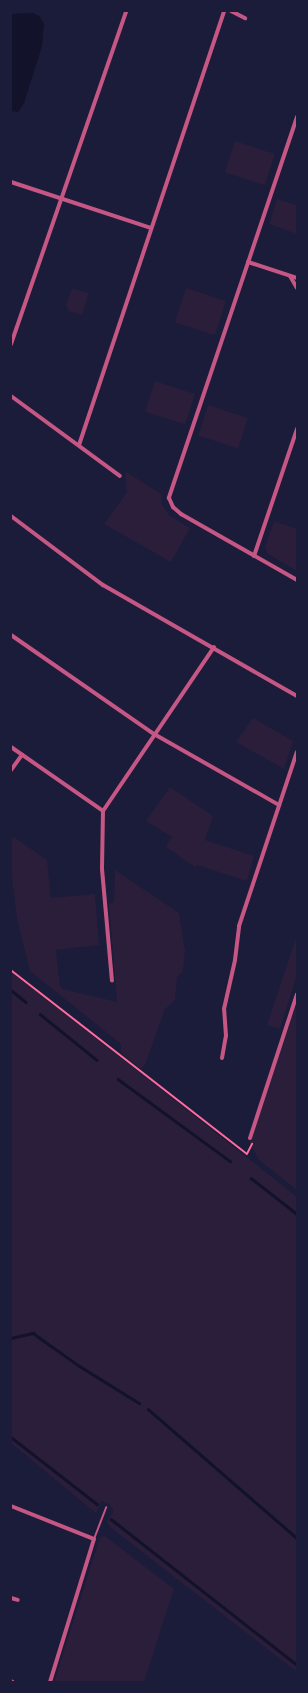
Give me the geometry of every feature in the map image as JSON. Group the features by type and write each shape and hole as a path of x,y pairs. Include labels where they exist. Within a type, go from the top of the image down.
{"street":[{"path":"11,344 60,198 126,11"},
{"path":"79,445 224,11"},
{"path":"231,11 245,18"},
{"path":"297,118 170,494 170,502 181,514 297,580"},
{"path":"11,182 151,228"},
{"path":"248,262 297,278"},
{"path":"290,276 297,288"},
{"path":"11,396 120,476"},
{"path":"254,556 297,429"},
{"path":"11,516 103,585 214,647 297,696"},
{"path":"11,634 154,734 279,805"},
{"path":"112,981 103,877 103,811 214,647"},
{"path":"11,747 103,811"},
{"path":"222,1058 226,1036 224,1005 235,960 239,926 297,752"},
{"path":"11,770 22,755"},
{"path":"252,1138 297,994"},
{"path":"11,1506 94,1539 50,1682"},
{"path":"11,1598 18,1600"}],"lane":[{"path":"94,1539 106,1507"}],"path":[{"path":"11,970 247,1154 252,1138"}],"shaded area":[{"path":"33,13 39,16 44,24 42,46 24,103 18,112 11,111 11,14"},
{"path":"235,141 275,154 265,185 225,172"},
{"path":"277,199 297,205 297,234 269,224"},
{"path":"186,288 226,301 215,335 175,322"},
{"path":"74,289 89,293 82,315 68,311 66,305 71,290"},
{"path":"155,381 195,394 185,424 145,411"},
{"path":"208,405 248,418 238,448 198,435"},
{"path":"125,471 161,494 162,505 170,516 190,528 171,562 104,524 127,492"},
{"path":"274,521 297,529 297,571 268,554 265,547"},
{"path":"253,718 293,741 284,769 236,742"},
{"path":"170,787 213,816 205,840 254,856 247,881 197,865 196,868 166,847 172,837 146,821"},
{"path":"14,837 47,860 51,898 95,894 99,945 56,950 60,986 63,989 117,1002 109,904 114,902 115,870 179,913 185,951 183,971 177,977 175,1000 165,1009 145,1065 141,1069 121,1053 121,1044 30,971 17,919 11,870 11,841"},
{"path":"297,935 297,975 280,1029 267,1025"},
{"path":"11,971 297,1197 297,1672 110,1527 107,1521 114,1511 109,1504 101,1501 96,1513 11,1443"},
{"path":"297,1003 297,1190 259,1160 249,1142"},
{"path":"105,1536 174,1589 144,1682 54,1682 100,1537"}],"waterway":[{"path":"11,990 26,1002"},
{"path":"40,1014 97,1060"},
{"path":"118,1079 230,1161"},
{"path":"251,1178 297,1214"},
{"path":"11,1338 33,1333 78,1365 139,1403"},
{"path":"148,1409 297,1538"},
{"path":"11,1437 97,1504"},
{"path":"111,1519 297,1665"}]}
